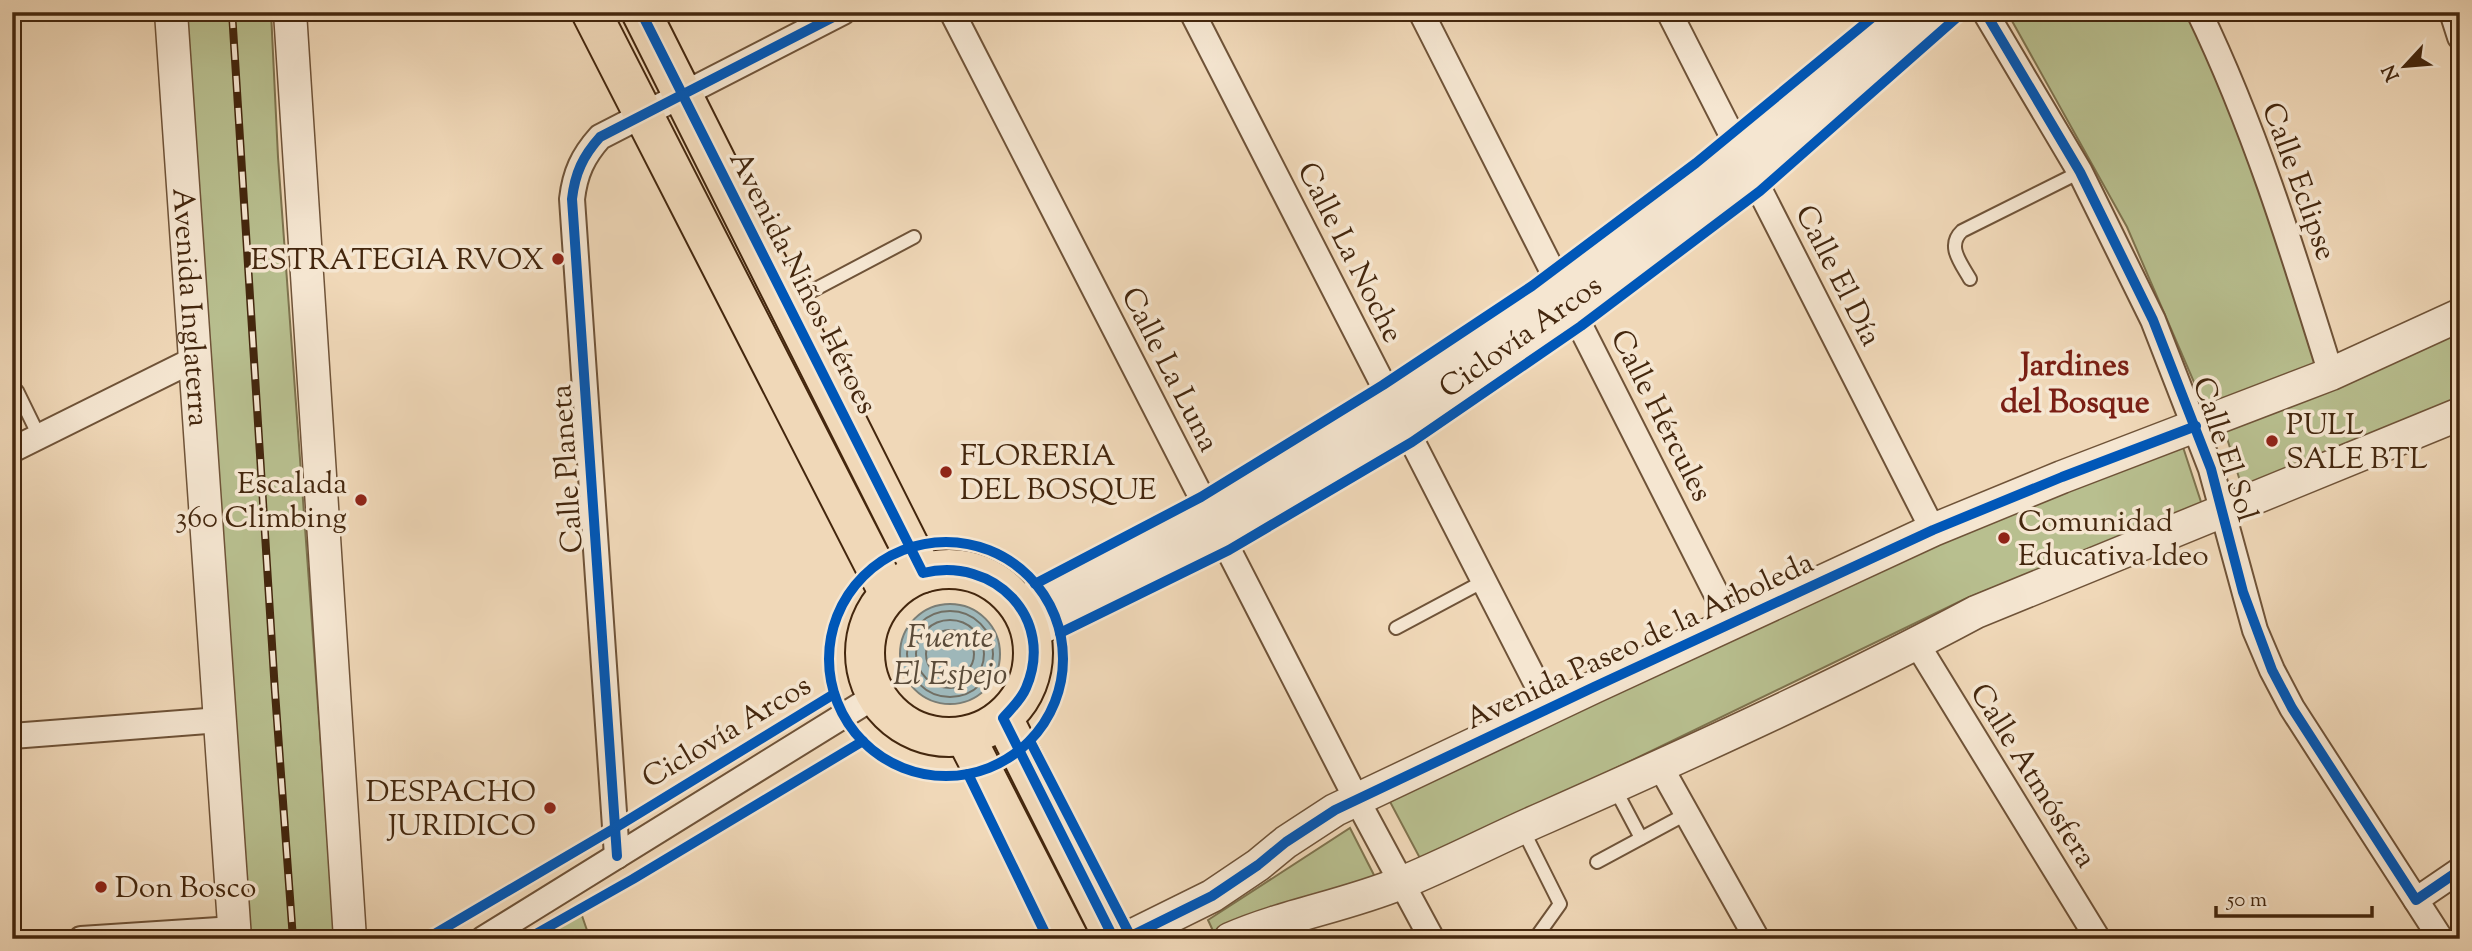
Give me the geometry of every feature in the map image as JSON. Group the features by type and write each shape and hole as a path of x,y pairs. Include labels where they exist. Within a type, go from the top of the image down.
{"main road":[{"path":"591,12 889,594"},
{"name":"Avenida Niños Héroes","path":"641,12 923,573"},
{"path":"957,569 981,575 1002,587 1025,619 1033,661 1026,688 1016,705 1003,718 989,727 965,736 931,735 910,727 891,713 877,695 869,675 868,632 876,612 889,594 909,579 923,573 957,569"},
{"path":"1003,718 1114,939"},
{"path":"965,736 1069,939"}],"street":[{"name":"Avenida Inglaterra","path":"171,12 234,934"},
{"path":"290,12 350,939"},
{"name":"Calle Planeta","path":"617,856 572,199 579,166 587,151 600,137 843,12"},
{"name":"Calle La Luna","path":"952,12 1357,800 1432,939"},
{"name":"Calle La Noche","path":"1192,12 1549,708"},
{"name":"Calle Hércules","path":"1421,12 1731,622"},
{"name":"Calle El Día","path":"1670,12 1933,530"},
{"path":"1746,162 1900,12"},
{"path":"1025,619 1214,521 1398,414 1567,299 1945,12"},
{"name":"Calle El Sol","path":"1985,12 2080,172 2153,320 2196,426 2223,511 2243,592 2272,670 2292,708 2441,939"},
{"name":"Calle Eclipse","path":"2199,12 2222,59 2286,228 2331,374"},
{"path":"2452,12 2460,37"},
{"name":"Avenida Paseo de la Arboleda","path":"1125,939 1212,896 1335,810 1731,622 1933,530 2062,477 2331,374 2460,315"},
{"path":"12,450 195,359"},
{"path":"1230,939 1275,922 1354,900 1402,883 1660,766 1917,644 1976,612 2460,414"},
{"name":"Calle Atmósfera","path":"1917,644 2098,939"},
{"path":"483,939 877,695"},
{"path":"12,736 220,720"},
{"path":"1660,766 1757,939"},
{"path":"2416,900 2460,870"},
{"path":"81,939 234,934"}],"lane":[{"path":"1970,279 1954,244 1962,231 2080,172"},
{"path":"787,304 914,237"},
{"path":"17,391 39,436"},
{"path":"1396,628 1484,581"},
{"path":"1614,786 1641,838"},
{"path":"1597,862 1686,814"},
{"path":"1521,827 1560,904 1535,939"}],"green space":[{"path":"187,12 271,12 278,157 335,939 248,939"},
{"path":"2007,12 2192,12 2209,49 2323,363 2206,410 2127,227"},
{"path":"2460,326 2460,401 2243,491 2224,428"},
{"path":"2182,444 2202,505 1965,599 1422,862 1388,798 1937,539"},
{"path":"1350,828 1375,877 1214,933 1208,920"},
{"path":"580,910 590,939 524,939"}],"water":[{"name":"Fuente El Espejo","path":"950,604 969,608 985,619 996,635 1000,654 996,673 985,689 969,700 950,704 931,700 915,689 904,673 900,654 904,635 915,619 931,608"}],"railway":[{"path":"232,12 293,939"}],"cycle path":[{"path":"641,12 923,573 949,570 973,574 995,583 1012,598 1025,616 1033,638 1033,662 1024,692 1003,718 1114,939"},
{"path":"617,856 572,199 575,181 584,158 600,137 843,12"},
{"path":"1035,584 1201,497 1383,385 1532,286 1696,163 1879,12"},
{"name":"Ciclovía Arcos","path":"1060,633 1229,550 1412,442 1581,326 1760,191 1963,12"},
{"path":"1985,12 2080,172 2153,320 2211,469 2243,592 2272,670 2292,708 2416,900 2460,870"},
{"path":"1125,939 1212,896 1335,810 1933,530 2196,426"},
{"path":"946,542 991,551 1029,576 1054,614 1063,659 1054,704 1029,742 991,767 946,776 901,767 863,742 838,704 829,659 838,614 863,576 901,551 946,542"},
{"name":"Ciclovía Arcos","path":"426,939 615,828 834,694"},
{"path":"527,939 633,879 863,741"},
{"path":"1030,741 1132,939"},
{"path":"968,774 1048,939"}],"place":[{"name":"ESTRATEGIA RVOX","path":"558,259"},
{"name":"PULL SALE BTL","path":"2272,441"},
{"name":"FLORERIA DEL BOSQUE","path":"946,472"},
{"name":"Escalada 360 Climbing","path":"361,500"},
{"name":"Comunidad Educativa Ideo","path":"2004,538"},
{"name":"DESPACHO JURIDICO","path":"550,808"},
{"name":"Don Bosco","path":"101,887"}],"district":[{"name":"Jardines del Bosque","path":"2075,382"}]}
